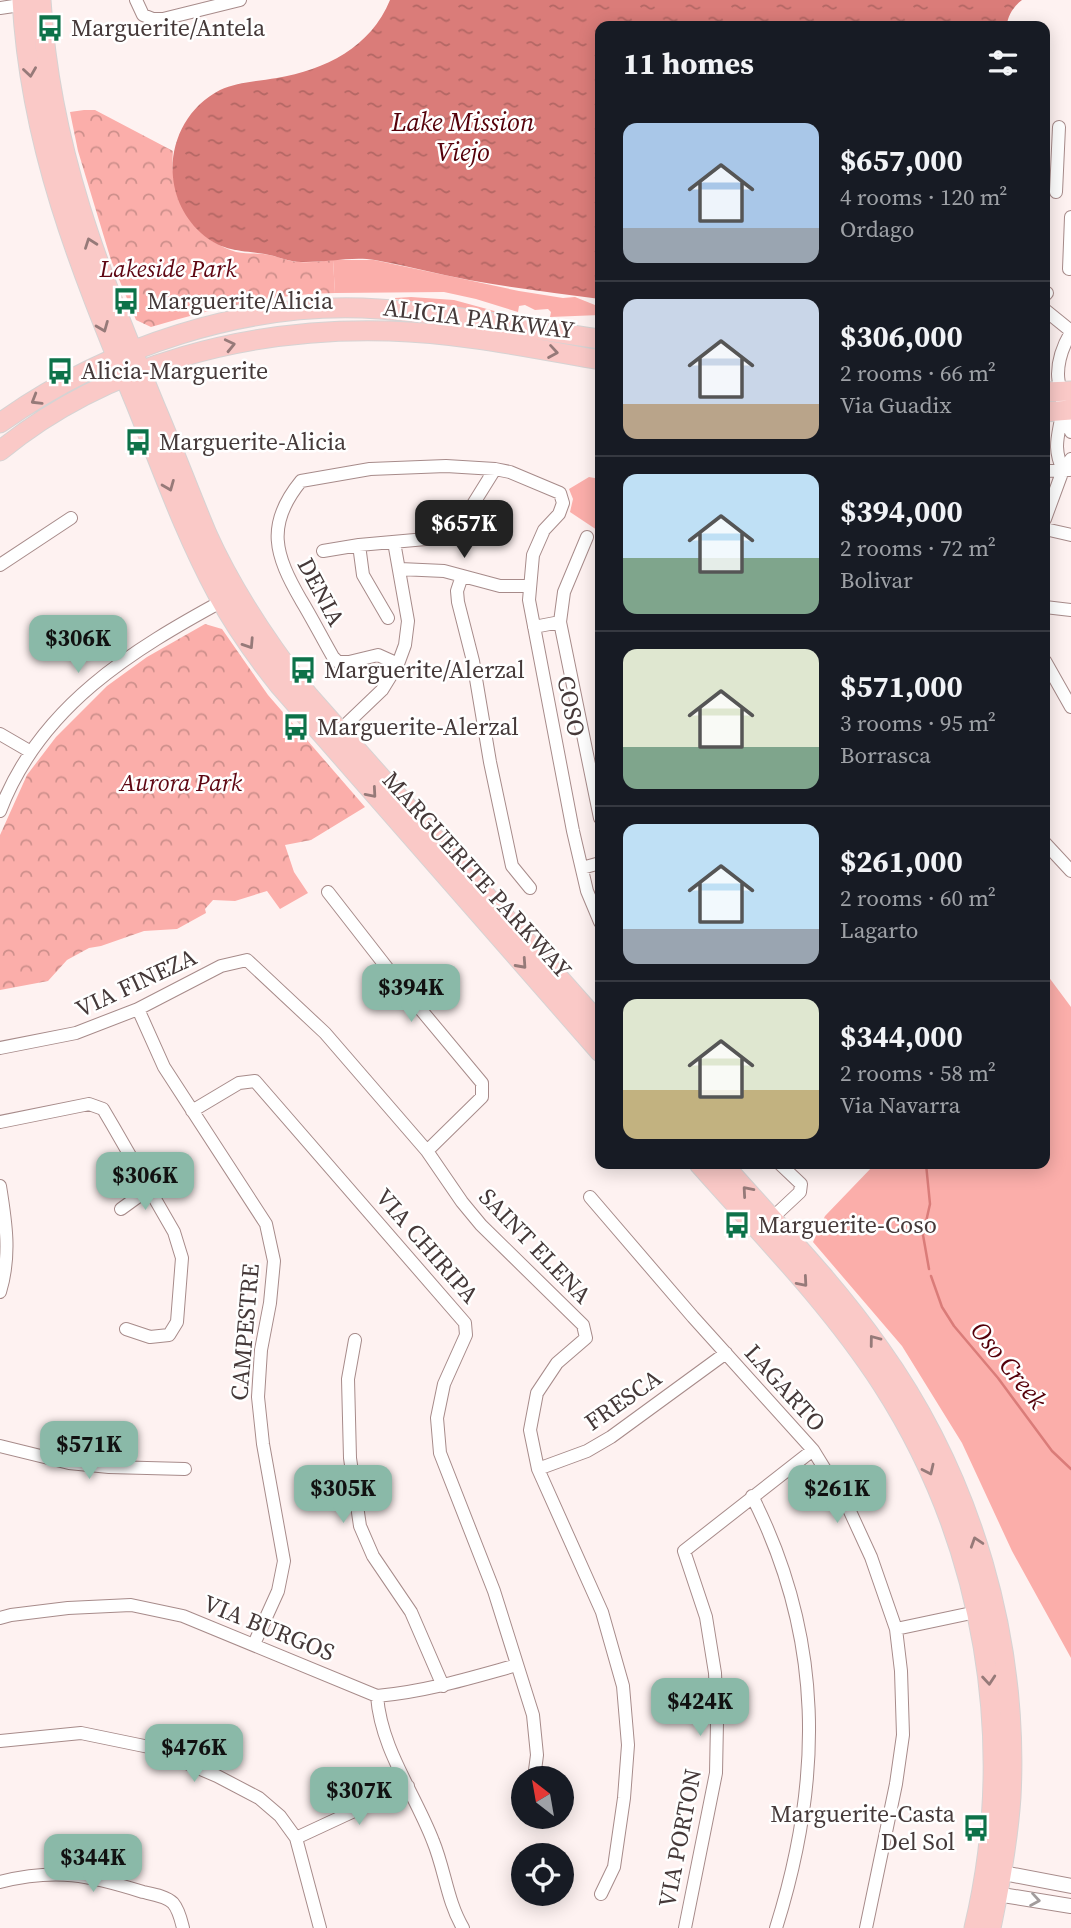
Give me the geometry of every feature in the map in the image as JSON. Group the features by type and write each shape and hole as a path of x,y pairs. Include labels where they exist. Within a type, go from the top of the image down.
{"main road":[{"name":"MARGUERITE PARKWAY","path":"32,2 33,93 48,165 73,247 129,365 192,542 230,597 252,649 272,677 333,736 595,1019"},
{"name":"ALICIA PARKWAY","path":"0,451 58,409 181,334 222,324 275,314 335,309 410,312 595,338"},
{"name":"ALICIA PARKWAY","path":"0,423 69,381 129,365 297,334 351,330 409,332 464,337 595,359"},
{"name":"MARGUERITE PARKWAY","path":"333,736 595,1046"},
{"path":"704,1169 849,1307 913,1400 940,1450 962,1501 977,1544 986,1610 1009,1703 1011,1797 990,1893 991,1928"},
{"path":"726,1169 764,1225"},
{"path":"974,1928 990,1893"}],"street":[{"path":"136,0 143,15 158,20 240,0"},
{"path":"0,8 32,2"},
{"path":"1056,192 1059,127"},
{"path":"1057,162 1071,162"},
{"path":"1069,269 1071,217"},
{"path":"1050,314 1071,331 1061,354 1058,374 1056,435 1056,456 1068,467"},
{"path":"1059,401 1071,432"},
{"path":"1050,470 1068,467"},
{"path":"1050,508 1068,467"},
{"name":"DENIA","path":"398,664 378,655 349,662 338,662 333,657 280,559 277,541 281,514 289,496 301,481 370,468 495,469"},
{"path":"457,530 495,469"},
{"name":"COSO","path":"495,469 524,476 560,494 563,503 559,514 544,530 533,555 529,600 582,868 595,910"},
{"path":"0,565 71,518"},
{"path":"1050,531 1071,535"},
{"name":"COSO","path":"587,537 564,592 560,622 595,794"},
{"path":"323,551 437,538"},
{"path":"333,736 382,690 398,664 405,645 408,621 394,542"},
{"path":"359,545 363,575 388,618"},
{"path":"400,569 434,569 500,586 529,586"},
{"path":"462,576 457,591 458,602 473,661 490,762 512,866 530,888"},
{"path":"0,811 7,792 31,752 50,726 81,693 127,658 230,597"},
{"path":"1050,608 1071,610"},
{"path":"534,627 560,622"},
{"path":"1050,670 1071,707"},
{"path":"0,734 31,752"},
{"path":"1050,848 1071,871"},
{"path":"582,868 595,864"},
{"path":"328,892 482,1083 482,1097 427,1151"},
{"name":"SAINT ELENA","path":"247,960 325,1033 427,1151 481,1225 583,1325 586,1338 557,1363 537,1394 530,1430 538,1469 602,1612 623,1686 628,1745 624,1798 614,1867 601,1894"},
{"name":"VIA FINEZA","path":"0,1048 76,1033 138,1009 221,966 247,960"},
{"name":"CAMPESTRE","path":"138,1009 164,1067 266,1224 274,1261 270,1303 261,1350 258,1397 263,1444 284,1561 278,1591 254,1644"},
{"name":"VIA CHIRIPA","path":"192,1111 239,1083 255,1081 466,1323 466,1335 444,1384 436,1418 440,1453 495,1591 533,1715 536,1766"},
{"path":"0,1122 89,1104 103,1110 174,1232 182,1258 177,1322 169,1335 150,1337 126,1329"},
{"path":"764,1225 800,1192 801,1184 785,1169"},
{"path":"0,1186 7,1228 7,1269 0,1293"},
{"path":"121,1209 150,1188"},
{"name":"LAGARTO","path":"590,1197 813,1450 848,1507 871,1557 896,1629 903,1699 901,1759 866,1928"},
{"path":"355,1340 348,1379 350,1458 360,1526 373,1556 411,1612 443,1686"},
{"name":"FRESCA","path":"538,1469 587,1451 611,1437 726,1353"},
{"path":"0,1446 69,1463 184,1469"},
{"path":"776,1928 797,1848 806,1791 810,1751 809,1694 802,1640 789,1586 770,1532 752,1496 813,1450"},
{"name":"VIA PORTON","path":"685,1928 716,1773 717,1723 715,1673 706,1617 684,1550 752,1496"},
{"name":"VIA BURGOS","path":"0,1618 68,1608 131,1605 183,1616 377,1696 411,1693 443,1686 517,1665"},
{"path":"896,1629 986,1610"},
{"path":"377,1696 378,1714 385,1740 434,1842 450,1899 463,1928"},
{"path":"0,1741 81,1733 149,1746 259,1798 281,1816 296,1838 320,1928"},
{"path":"296,1838 408,1786"},
{"path":"994,1871 1071,1886"},
{"path":"0,1882 45,1874 69,1873 103,1879 169,1900 177,1909 183,1928"},
{"path":"990,1893 1071,1906"}],"green space":[{"name":"Lakeside Park","path":"95,110 173,151 175,184 179,199 195,226 206,237 236,252 268,255 295,262 333,260 335,293 288,296 242,304 151,327 136,320 111,260 78,151 70,112"},
{"path":"333,260 374,260 519,291 563,298 575,297 595,305 595,315 550,317 551,312 548,309 535,310 525,305 519,306 518,312 444,292 335,293"},
{"path":"411,297 454,300 498,314 395,299"},
{"path":"589,477 595,478 595,529 570,512 573,499 569,489"},
{"name":"Aurora Park","path":"205,624 222,629 268,695 365,807 311,840 285,845 294,872 308,893 280,909 267,891 235,901 213,900 205,909 206,913 177,929 144,931 89,948 67,960 48,981 0,990 0,835 27,775 56,737 107,686 147,657"},
{"path":"1050,979 1071,1007 1071,1658 1012,1551 962,1443 902,1346 813,1242 825,1216 870,1169 1050,1169"}],"water":[{"name":"Lake Mission Viejo","path":"390,0 1022,0 1016,5 1008,21 595,21 595,298 485,283 375,260 296,262 216,244 201,233 187,216 177,197 173,157 178,137 188,118 202,103 227,87 295,74 329,62 359,43 382,17"}],"waterway":[{"name":"Oso Creek","path":"926,1169 930,1204 923,1235 929,1269"},
{"name":"Oso Creek","path":"931,1276 942,1307 954,1326 998,1378 1052,1451 1071,1469"}],"place":[{"name":"Marguerite/Antela","path":"50,28"},
{"name":"Marguerite/Alicia","path":"126,301"},
{"name":"Alicia-Marguerite","path":"60,371"},
{"name":"Marguerite-Alicia","path":"138,442"},
{"name":"Marguerite/Alerzal","path":"303,670"},
{"name":"Marguerite-Alerzal","path":"296,727"},
{"name":"Marguerite-Coso","path":"737,1225"},
{"name":"Marguerite-Casta Del Sol","path":"976,1828"}]}
